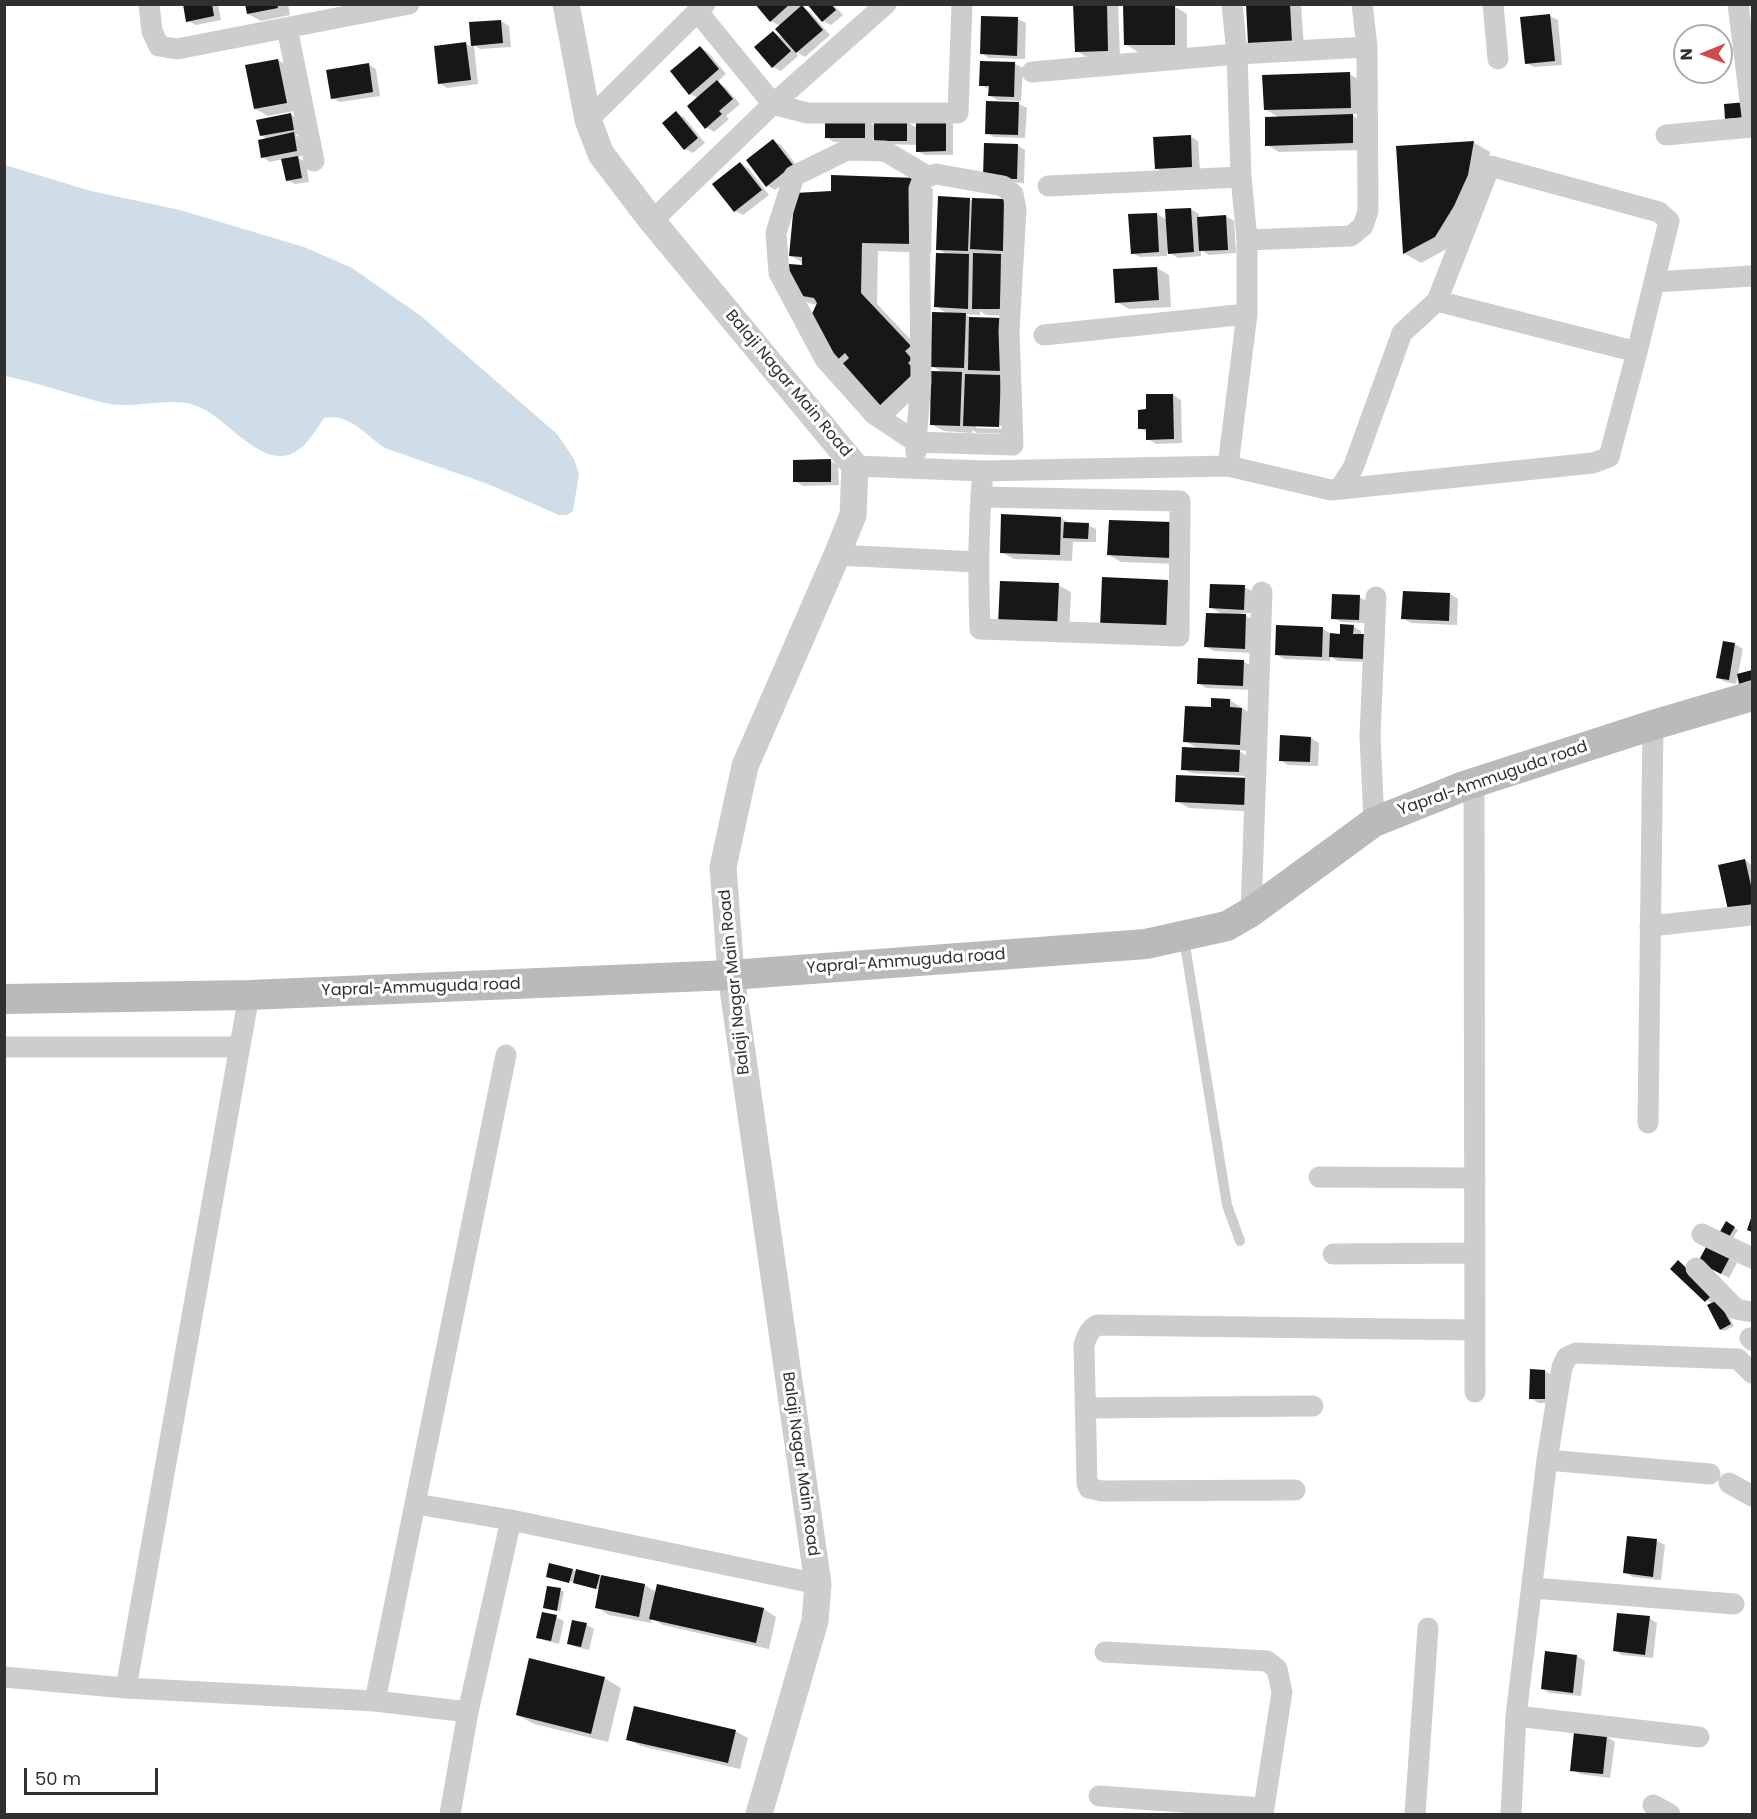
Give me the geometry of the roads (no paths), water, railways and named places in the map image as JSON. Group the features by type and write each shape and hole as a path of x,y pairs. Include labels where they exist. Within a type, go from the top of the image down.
{"main road":[{"name":"Yapral-Ammuguda road","path":"4,999 249,995 731,975 1146,944 1227,926 1251,912 1374,822 1474,783 1653,725 1752,696"}],"street":[{"path":"149,4 152,31 159,46 177,49 409,4"},
{"name":"Balaji Nagar Main Road","path":"566,4 588,120 601,154 652,221 855,466 853,515 745,766 723,867 731,975 818,1584 815,1621 759,1815"},
{"path":"652,221 773,104 886,4"},
{"path":"588,120 701,8 773,104 807,113 958,113 962,4"},
{"path":"1228,466 1247,314 1247,240 1241,177 1237,54 1232,4"},
{"path":"1247,240 1351,236 1363,226 1368,211 1367,48 1362,4"},
{"path":"1493,4 1498,59"},
{"path":"1738,4 1752,116"},
{"path":"287,28 314,161"},
{"path":"1032,72 1237,54 1367,48"},
{"path":"1666,135 1752,127"},
{"path":"916,468 916,442 921,381 919,189 921,181 927,176 936,174 1003,186 1013,194 1016,210 1009,332 1012,445 916,442 874,414 825,359 779,273 776,233 794,176 847,150 885,151 927,176"},
{"path":"855,466 983,471 1228,466 1331,490 1593,463 1609,457 1670,221 1659,212 1490,166 1437,301 1402,333 1353,468 1340,488"},
{"path":"1048,186 1241,177"},
{"path":"1655,282 1752,276"},
{"path":"1437,301 1637,352"},
{"path":"1044,334 1247,314"},
{"path":"981,497 1180,501 1179,636 980,629 977,562 981,497 983,471"},
{"path":"837,555 977,562"},
{"path":"1251,912 1262,592"},
{"path":"1374,822 1370,736 1376,597"},
{"path":"1648,1123 1653,725"},
{"path":"1474,783 1475,1392"},
{"path":"1650,926 1752,915"},
{"path":"126,1688 249,995"},
{"path":"4,1047 237,1047"},
{"path":"375,1701 506,1055"},
{"path":"1318,1177 1475,1178"},
{"path":"1702,1234 1752,1258"},
{"path":"1333,1254 1475,1253"},
{"path":"1696,1268 1736,1309 1752,1312"},
{"path":"1295,1490 1095,1490 1089,1488 1087,1483 1084,1345 1088,1334 1097,1325 1475,1330"},
{"path":"1511,1815 1516,1716 1547,1460 1562,1367 1567,1357 1576,1353 1738,1359 1752,1373"},
{"path":"1086,1408 1313,1406"},
{"path":"1547,1460 1710,1474"},
{"path":"1729,1483 1752,1496"},
{"path":"416,1504 511,1520 818,1584"},
{"path":"450,1815 468,1712 511,1520"},
{"path":"1533,1588 1734,1604"},
{"path":"1414,1815 1428,1628"},
{"path":"1100,1796 1263,1811 1282,1692 1276,1669 1267,1661 1105,1652"},
{"path":"4,1677 126,1688 375,1701 468,1712"},
{"path":"1516,1716 1699,1737"}],"lane":[{"path":"1184,935 1227,1205 1240,1241"}]}
